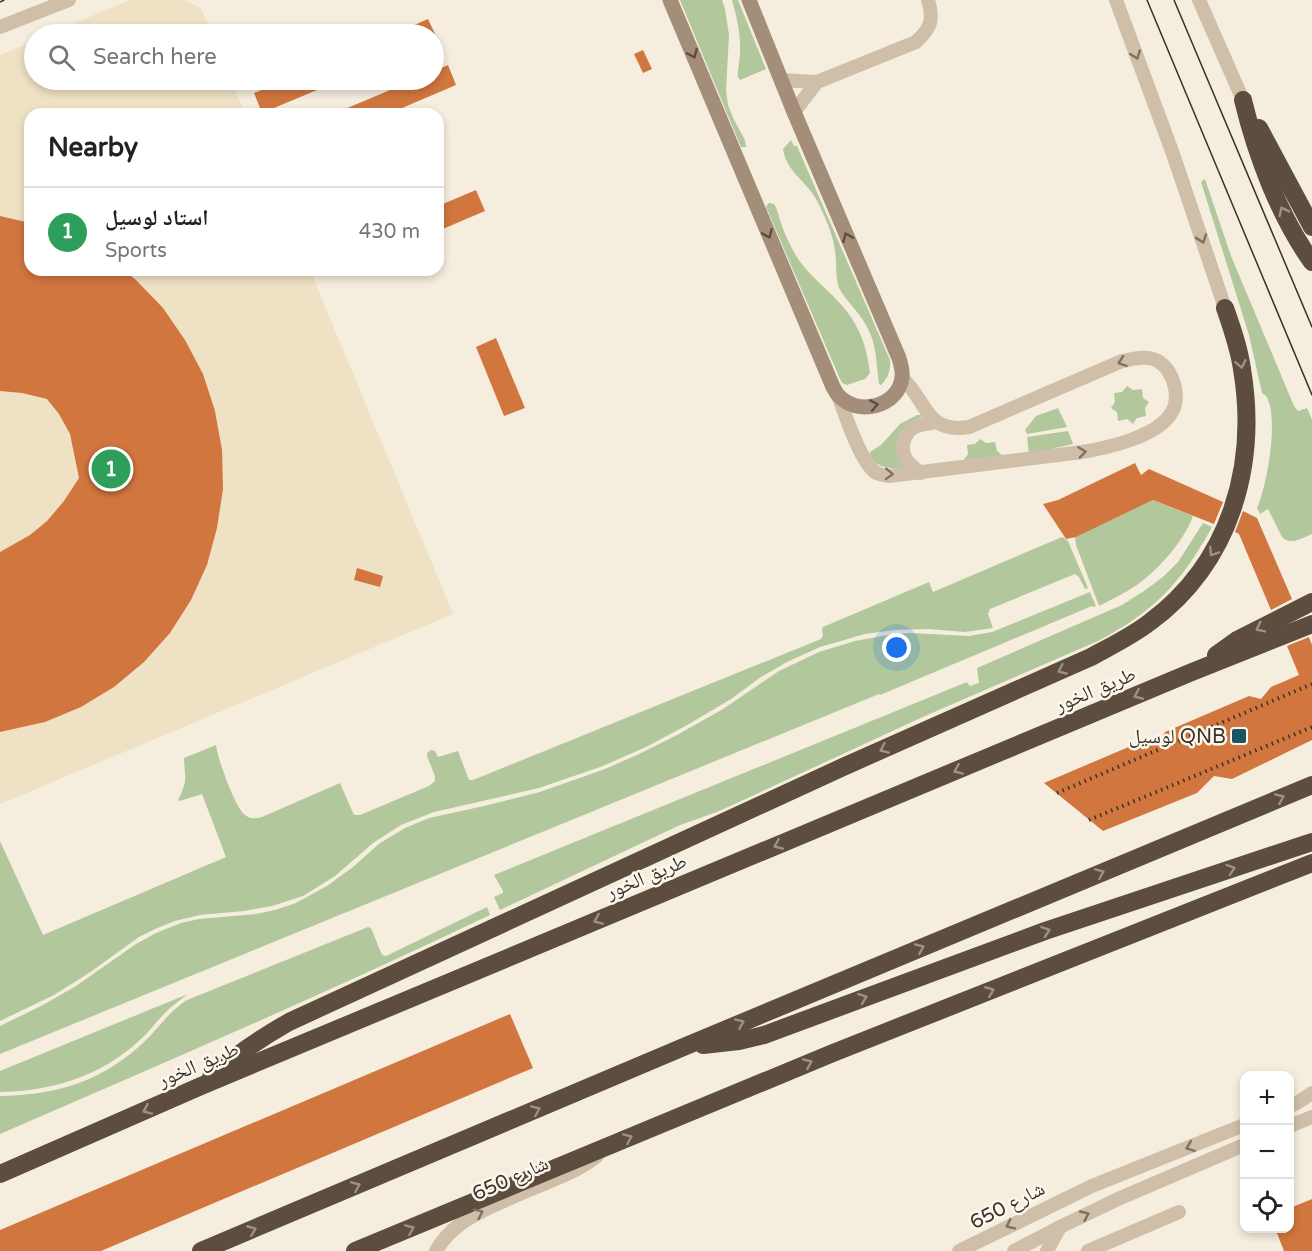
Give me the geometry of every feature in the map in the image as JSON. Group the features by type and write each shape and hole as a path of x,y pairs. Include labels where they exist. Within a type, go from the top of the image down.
{"highway":[{"path":"1244,100 1312,227"},
{"path":"1244,100 1251,133 1269,179 1285,216 1312,262"},
{"path":"201,1086 257,1040 289,1022 843,767 1091,657 1151,621 1177,599 1199,573 1218,544 1239,493 1244,462 1246,399 1242,368 1225,308"},
{"path":"1192,672 1236,640 1312,602"},
{"name":"طريق الخور","path":"0,1174 201,1086 1312,624"},
{"path":"201,1251 1312,785"},
{"path":"686,1046 713,1045 764,1035 1045,931 1312,842"},
{"path":"356,1251 833,1053 1312,863"}],"street":[{"path":"0,27 69,0"},
{"path":"670,0 838,395 860,452 874,472 888,476 920,473 1082,452 1120,444 1155,428 1170,416 1176,399 1173,381 1168,370 1158,361 1146,357 1136,358 1122,361 969,427 949,428 937,422 923,407 911,386 902,378"},
{"path":"749,0 902,369 900,388 889,401 882,404 868,407 857,406 838,395"},
{"path":"781,80 817,82 916,42 926,33 932,22 928,0"},
{"path":"1116,0 1173,154 1225,308"},
{"path":"1199,0 1244,100"},
{"path":"794,112 817,82"},
{"path":"920,473 903,453 904,441 906,435 916,427 937,422"},
{"path":"1294,1104 1312,1093"},
{"path":"1292,1125 1312,1117"},
{"name":"شارع 650","path":"966,1249 1062,1199 1240,1127"},
{"name":"شارع 650","path":"436,1251 448,1234 465,1220 581,1167 599,1155 605,1147"},
{"path":"1014,1251 1118,1199 1240,1147"},
{"path":"1089,1251 1179,1212"},
{"path":"1047,1251 1060,1227"}],"green space":[{"path":"680,0 722,0 729,35 726,91 728,105 745,140 746,147 741,147"},
{"path":"732,0 738,0 766,69 740,80 738,77 739,33"},
{"path":"791,140 794,146 797,146 890,360 886,380 881,385 870,332 839,288 834,245 825,218 816,199 792,170 785,157 783,149"},
{"path":"1205,179 1231,256 1294,406 1298,411 1307,408 1312,420 1312,534 1297,540 1285,540 1268,509 1260,514 1257,508 1270,454 1271,410 1267,398 1262,393 1249,335 1201,182"},
{"path":"769,203 774,204 785,234 798,259 841,305 859,331 870,373 865,379 847,385 842,383 766,207"},
{"path":"1127,386 1133,390 1142,389 1143,398 1149,402 1145,408 1146,416 1137,418 1133,424 1127,419 1118,421 1117,412 1111,408 1115,402 1114,393 1122,392"},
{"path":"1058,408 1067,427 1027,434 1025,430 1036,416"},
{"path":"917,415 922,417 911,422 906,468 889,468 874,462 870,452 881,445 900,424"},
{"path":"1068,431 1073,444 1029,454 1027,437"},
{"path":"980,439 986,443 995,442 997,451 1003,456 963,461 968,454 967,445 975,444"},
{"path":"1153,500 1193,516 1184,535 1154,571 1132,588 1099,606 1075,537"},
{"path":"1203,523 1212,527 1201,547 1177,580 1151,607 1118,630 717,812 680,825 500,910 494,897 503,891 494,875 967,682 970,686 979,683 977,668 1122,605 1147,589 1178,562"},
{"path":"1062,537 1068,541 1088,588 1085,589 1075,574 990,609 988,614 993,628 965,632 929,629 895,630 865,634 820,647 761,677 731,699 689,724 603,766 539,788 434,812 401,825 373,843 335,876 303,896 272,906 200,915 155,929 139,937 54,995 0,1021 0,841 43,935 226,857 202,794 178,800 185,780 184,758 216,745 231,792 240,810 248,817 262,817 340,783 353,813 360,815 429,786 435,781 427,756 431,750 435,751 438,757 458,751 469,780 473,780 821,639 823,627 929,582 933,592"},
{"path":"1090,592 1096,606 0,1054 0,1026 76,986 136,944 156,933 199,919 256,914 296,903 327,886 380,843 405,828 429,818 540,792 605,769 677,735 723,709 779,671 819,652 855,641 893,634 969,636 992,632"},
{"path":"487,907 490,915 369,972 0,1134 0,1096 59,1089 95,1076 128,1056 187,1000 368,927 371,928 382,955 386,956"},
{"path":"188,994 169,1009 126,1052 93,1072 58,1085 0,1092 0,1071"}],"shaded area":[{"path":"130,0 184,0 201,8 208,24 73,24"},
{"path":"24,45 24,90 235,90 243,108 24,108 24,276 312,276 453,614 0,804 0,55"}],"building":[{"path":"428,19 430,24 416,24"},
{"path":"643,50 652,69 643,73 634,54"},
{"path":"448,65 456,85 402,108 347,108 390,90 444,90 444,67"},
{"path":"262,90 317,90 274,108 260,108 254,93"},
{"path":"476,190 485,211 444,228 444,203"},
{"path":"0,216 24,222 24,276 131,276 163,308 185,340 203,374 215,411 222,450 223,489 217,528 207,565 191,600 170,633 144,662 114,687 81,707 45,722 0,732 0,552 30,535 47,521 79,478 70,434 47,399 0,391"},
{"path":"496,338 525,408 504,416 476,347"},
{"path":"1135,463 1141,475 1149,469 1223,502 1214,524 1153,500 1076,537 1066,539 1043,504 1058,500"},
{"path":"1243,511 1257,518 1292,599 1271,610 1239,534 1235,532"},
{"path":"357,568 383,576 380,587 354,580"},
{"path":"1309,637 1312,645 1312,740 1232,779 1214,776 1197,793 1103,831 1044,783 1145,740 1157,743 1165,732 1249,696 1261,699 1271,687 1299,675 1287,646"},
{"path":"510,1014 533,1068 101,1251 0,1251 0,1230"},
{"path":"1312,1199 1312,1251 1284,1251 1277,1233 1294,1233 1294,1206"}],"tram line":[{"path":"0,2 4,0"},
{"path":"1147,0 1312,395"},
{"path":"1174,0 1312,327"}],"railway":[{"path":"1057,793 1312,684"},
{"path":"1089,820 1312,727"}],"place":[{"name":"استاد لوسيل","path":"111,469"},
{"name":"لوسيل QNB","path":"1239,736"}]}
